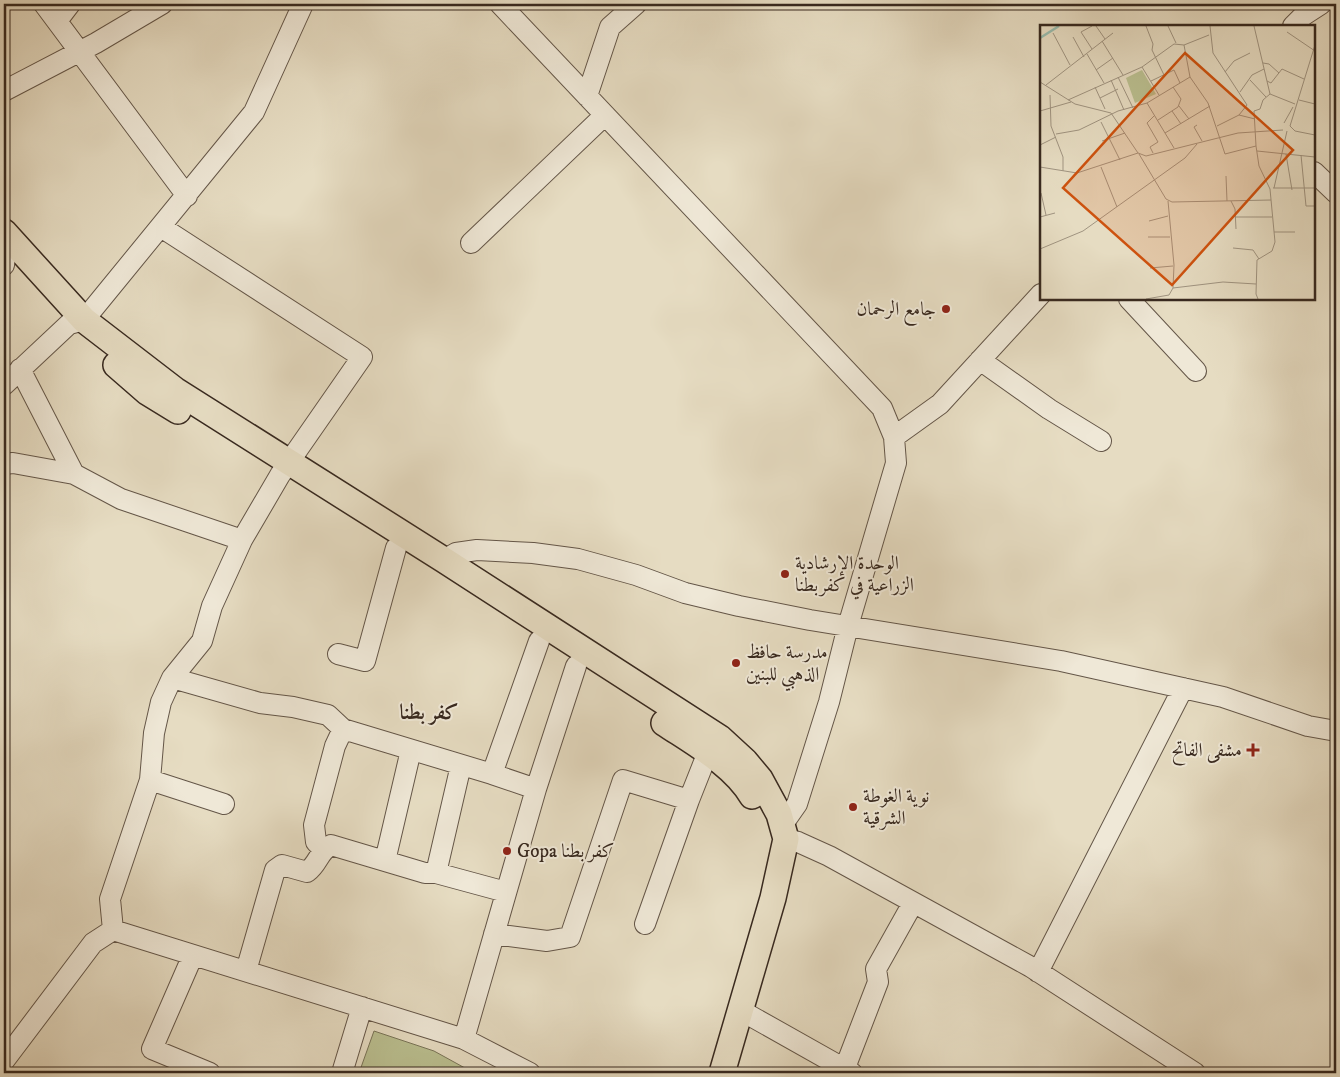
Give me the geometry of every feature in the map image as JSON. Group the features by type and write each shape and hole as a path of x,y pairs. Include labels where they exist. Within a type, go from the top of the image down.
{"main road":[{"path":"4,232 76,322"},
{"path":"4,259 76,322 175,390 396,548 708,752 740,780 750,792 764,817 770,835 772,852 707,1073"},
{"path":"285,469 444,560 720,738 745,761 760,779 771,796 784,831 773,898 722,1073"}],"street":[{"path":"44,4 186,196"},
{"path":"57,21 70,4"},
{"path":"4,91 80,51 162,4"},
{"path":"74,474 9,378 76,322 161,227 254,112 302,4"},
{"path":"500,4 882,408 894,436 896,463 848,626 829,702 797,804 784,831 798,842 829,856 1038,972 1195,1073"},
{"path":"587,96 610,27 636,4"},
{"path":"1294,25 1304,15 1321,4"},
{"path":"471,243 605,115"},
{"path":"1315,173 1336,193"},
{"path":"113,930 110,899 150,780 154,733 161,702 172,678 202,642 212,606 242,540 285,469 362,357 161,227"},
{"path":"894,436 940,404 1040,295"},
{"path":"1130,300 1196,371"},
{"path":"980,360 1049,408 1101,441"},
{"path":"4,464 13,463 74,474 121,499 242,540"},
{"path":"338,654 365,661 396,548"},
{"path":"444,560 456,553 477,550 533,553 578,559 636,575 694,595 740,606 810,620 1061,661 1223,697 1308,726 1336,731"},
{"path":"492,774 539,641"},
{"path":"464,1039 536,789 576,666"},
{"path":"172,678 260,704 293,707 328,715 343,729 536,789"},
{"path":"1038,972 1183,688"},
{"path":"323,849 316,842 314,824 335,746 343,729"},
{"path":"385,861 411,750"},
{"path":"645,924 708,752"},
{"path":"436,873 461,765"},
{"path":"150,780 224,804"},
{"path":"494,934 547,941 570,937 623,780 689,800"},
{"path":"246,971 275,870 282,865 307,872 315,866 323,849 331,845 426,873 436,873 506,892"},
{"path":"740,1010 847,1072 878,982 876,969 913,903"},
{"path":"113,930 464,1039 530,1073"},
{"path":"4,1061 93,943 113,930"},
{"path":"193,955 152,1049 210,1073"},
{"path":"342,1073 362,1007"}],"green space":[{"path":"374,1031 434,1051 474,1073 359,1073"}],"place":[{"name":"جامع الرحمان","path":"946,309"},
{"name":"الوحدة الإرشادية الزراعية في كفربطنا","path":"785,574"},
{"name":"مدرسة حافظ الذهبي للبنين","path":"736,663"},
{"name":"مشفى الفاتح","path":"1253,750"},
{"name":"نوية الغوطة الشرقية","path":"853,807"},
{"name":"Gopa كفر بطنا","path":"507,851"}],"district":[{"name":"كفر بطنا","path":"429,713"}]}
